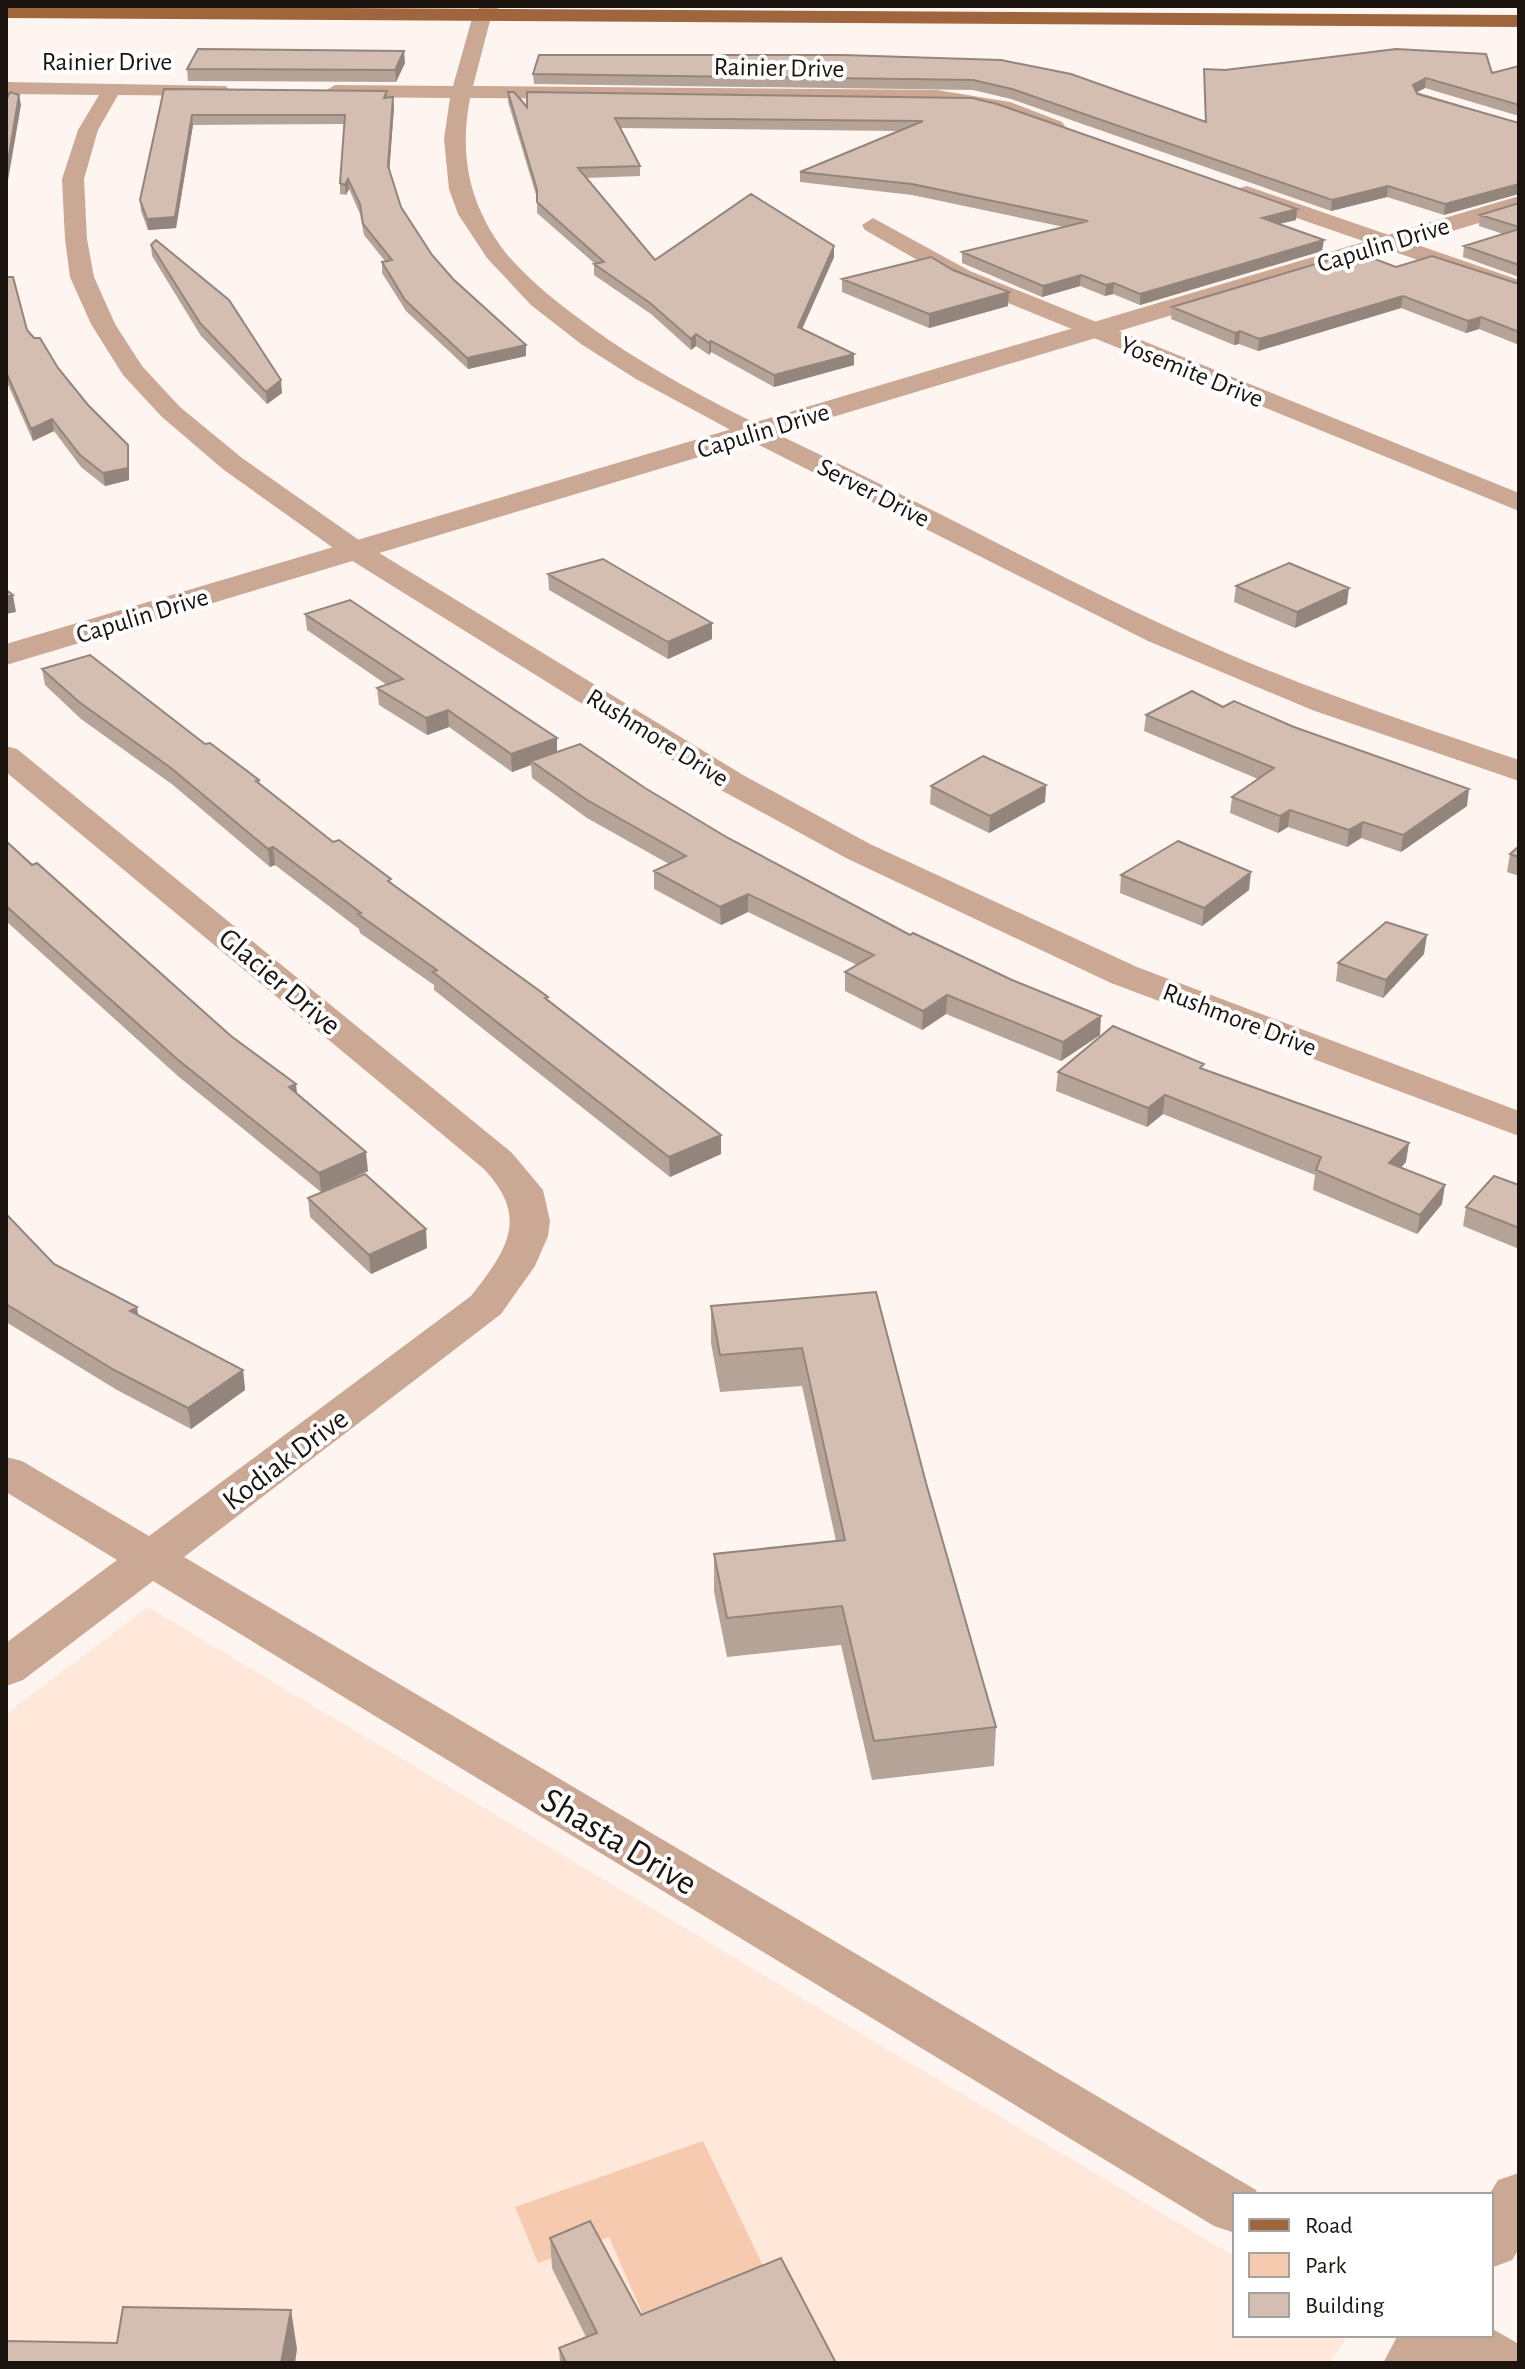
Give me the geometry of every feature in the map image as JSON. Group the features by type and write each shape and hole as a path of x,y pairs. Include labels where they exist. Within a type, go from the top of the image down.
{"main road":[{"path":"6,12 484,9 1519,21"}],"street":[{"name":"Server Drive","path":"484,9 454,127 453,158 458,184 469,214 500,257 538,297 588,337 657,380 755,432 1158,634 1261,679 1519,771"},
{"name":"Rainier Drive","path":"6,88 235,90"},
{"name":"Rushmore Drive","path":"112,89 88,130 73,179 76,239 82,277 103,324 132,370 171,412 233,464 356,551 731,782 858,851 1124,975 1519,1124"},
{"name":"Rainier Drive","path":"311,91 937,96 1003,106 1071,132"},
{"path":"1222,184 1519,288"},
{"name":"Capulin Drive","path":"6,655 1519,203"},
{"name":"Yosemite Drive","path":"873,225 962,276 1519,503"},
{"name":"Glacier Drive","path":"6,756 498,1161 524,1191 530,1223"},
{"name":"Kodiak Drive","path":"6,1668 486,1305 518,1263 530,1223"},
{"name":"Shasta Drive","path":"6,1472 1233,2207"},
{"path":"1493,2239 1519,2198"},
{"path":"1414,2363 1431,2337"},
{"path":"1450,2337 1495,2363"}],"shaded area":[{"path":"148,1607 1233,2256 1233,2337 1347,2337 1329,2363 6,2363 6,1714"}],"green space":[{"path":"703,2141 766,2272 644,2317 609,2237 538,2263 515,2207"}],"building":[{"path":"198,49 404,51 395,70 187,69"},
{"path":"1396,49 1486,54 1492,73 1519,66 1519,105 1426,78 1413,85 1417,94 1519,123 1519,184 1445,204 1388,186 1332,200 1012,89 973,80 533,74 539,55 842,55 1001,60 1071,74 1206,122 1204,69 1225,70"},
{"path":"164,89 387,91 384,98 393,97 388,166 401,207 432,255 453,279 526,345 467,358 405,300 382,262 392,260 363,224 360,204 348,179 345,185 340,183 345,115 192,115 175,217 147,219 140,200"},
{"path":"10,92 19,95 6,173 6,100"},
{"path":"508,92 514,92 527,107 527,92 972,98 997,104 1297,209 1262,218 1324,240 1140,294 1114,283 1106,285 1081,275 1043,286 962,252 1088,221 912,184 800,172 923,121 615,118 640,166 578,168 655,260 751,194 834,246 798,327 854,354 774,375 696,334 691,339 650,303 594,264 604,262 537,202 537,190"},
{"path":"1519,203 1519,227 1480,215"},
{"path":"1519,229 1519,265 1464,246"},
{"path":"156,240 229,300 281,380 266,392 200,323 151,245"},
{"path":"1356,252 1396,267 1432,256 1519,284 1519,332 1481,317 1468,321 1403,296 1259,339 1240,331 1235,333 1172,307"},
{"path":"931,257 953,270 1009,292 929,314 842,279"},
{"path":"6,277 13,277 27,330 34,338 40,338 58,368 88,405 128,445 128,468 103,473 80,455 52,419 31,429 6,372"},
{"path":"603,559 712,623 668,642 548,574"},
{"path":"1289,563 1349,588 1297,612 1236,586"},
{"path":"350,600 557,738 511,754 448,710 426,718 377,688 403,679 305,614"},
{"path":"90,655 205,744 210,743 259,780 256,781 333,842 339,840 391,879 388,881 548,997 545,998 721,1135 669,1157 433,972 437,970 358,914 361,913 273,847 268,849 171,768 79,702 42,669"},
{"path":"1192,691 1223,707 1234,701 1294,727 1469,789 1403,835 1363,822 1349,830 1290,810 1280,816 1232,797 1274,768 1146,715"},
{"path":"580,744 728,838 910,935 913,933 1012,980 1101,1016 1063,1042 947,995 923,1011 845,972 874,955 748,894 720,907 654,871 686,856 587,800 531,761"},
{"path":"983,756 1046,785 990,816 931,786"},
{"path":"6,841 32,865 37,863 231,1036 296,1084 289,1087 366,1152 319,1173 177,1059 6,906"},
{"path":"1178,841 1251,872 1204,908 1121,875"},
{"path":"1519,846 1519,857 1510,854"},
{"path":"1386,922 1427,935 1386,980 1338,963"},
{"path":"1113,1026 1204,1064 1200,1068 1409,1143 1389,1163 1445,1185 1420,1215 1316,1170 1321,1157 1165,1095 1148,1108 1058,1072"},
{"path":"365,1174 426,1229 369,1255 308,1198"},
{"path":"1494,1176 1519,1185 1519,1228 1466,1207"},
{"path":"6,1214 54,1264 137,1307 130,1311 243,1370 188,1408 114,1370 6,1304"},
{"path":"876,1292 926,1483 996,1727 874,1741 842,1606 727,1618 714,1554 845,1540 802,1348 720,1355 711,1306"},
{"path":"590,2221 641,2315 781,2258 836,2363 566,2363 559,2348 597,2333 550,2238"},
{"path":"123,2307 291,2310 281,2363 6,2363 6,2341 117,2343"}]}
